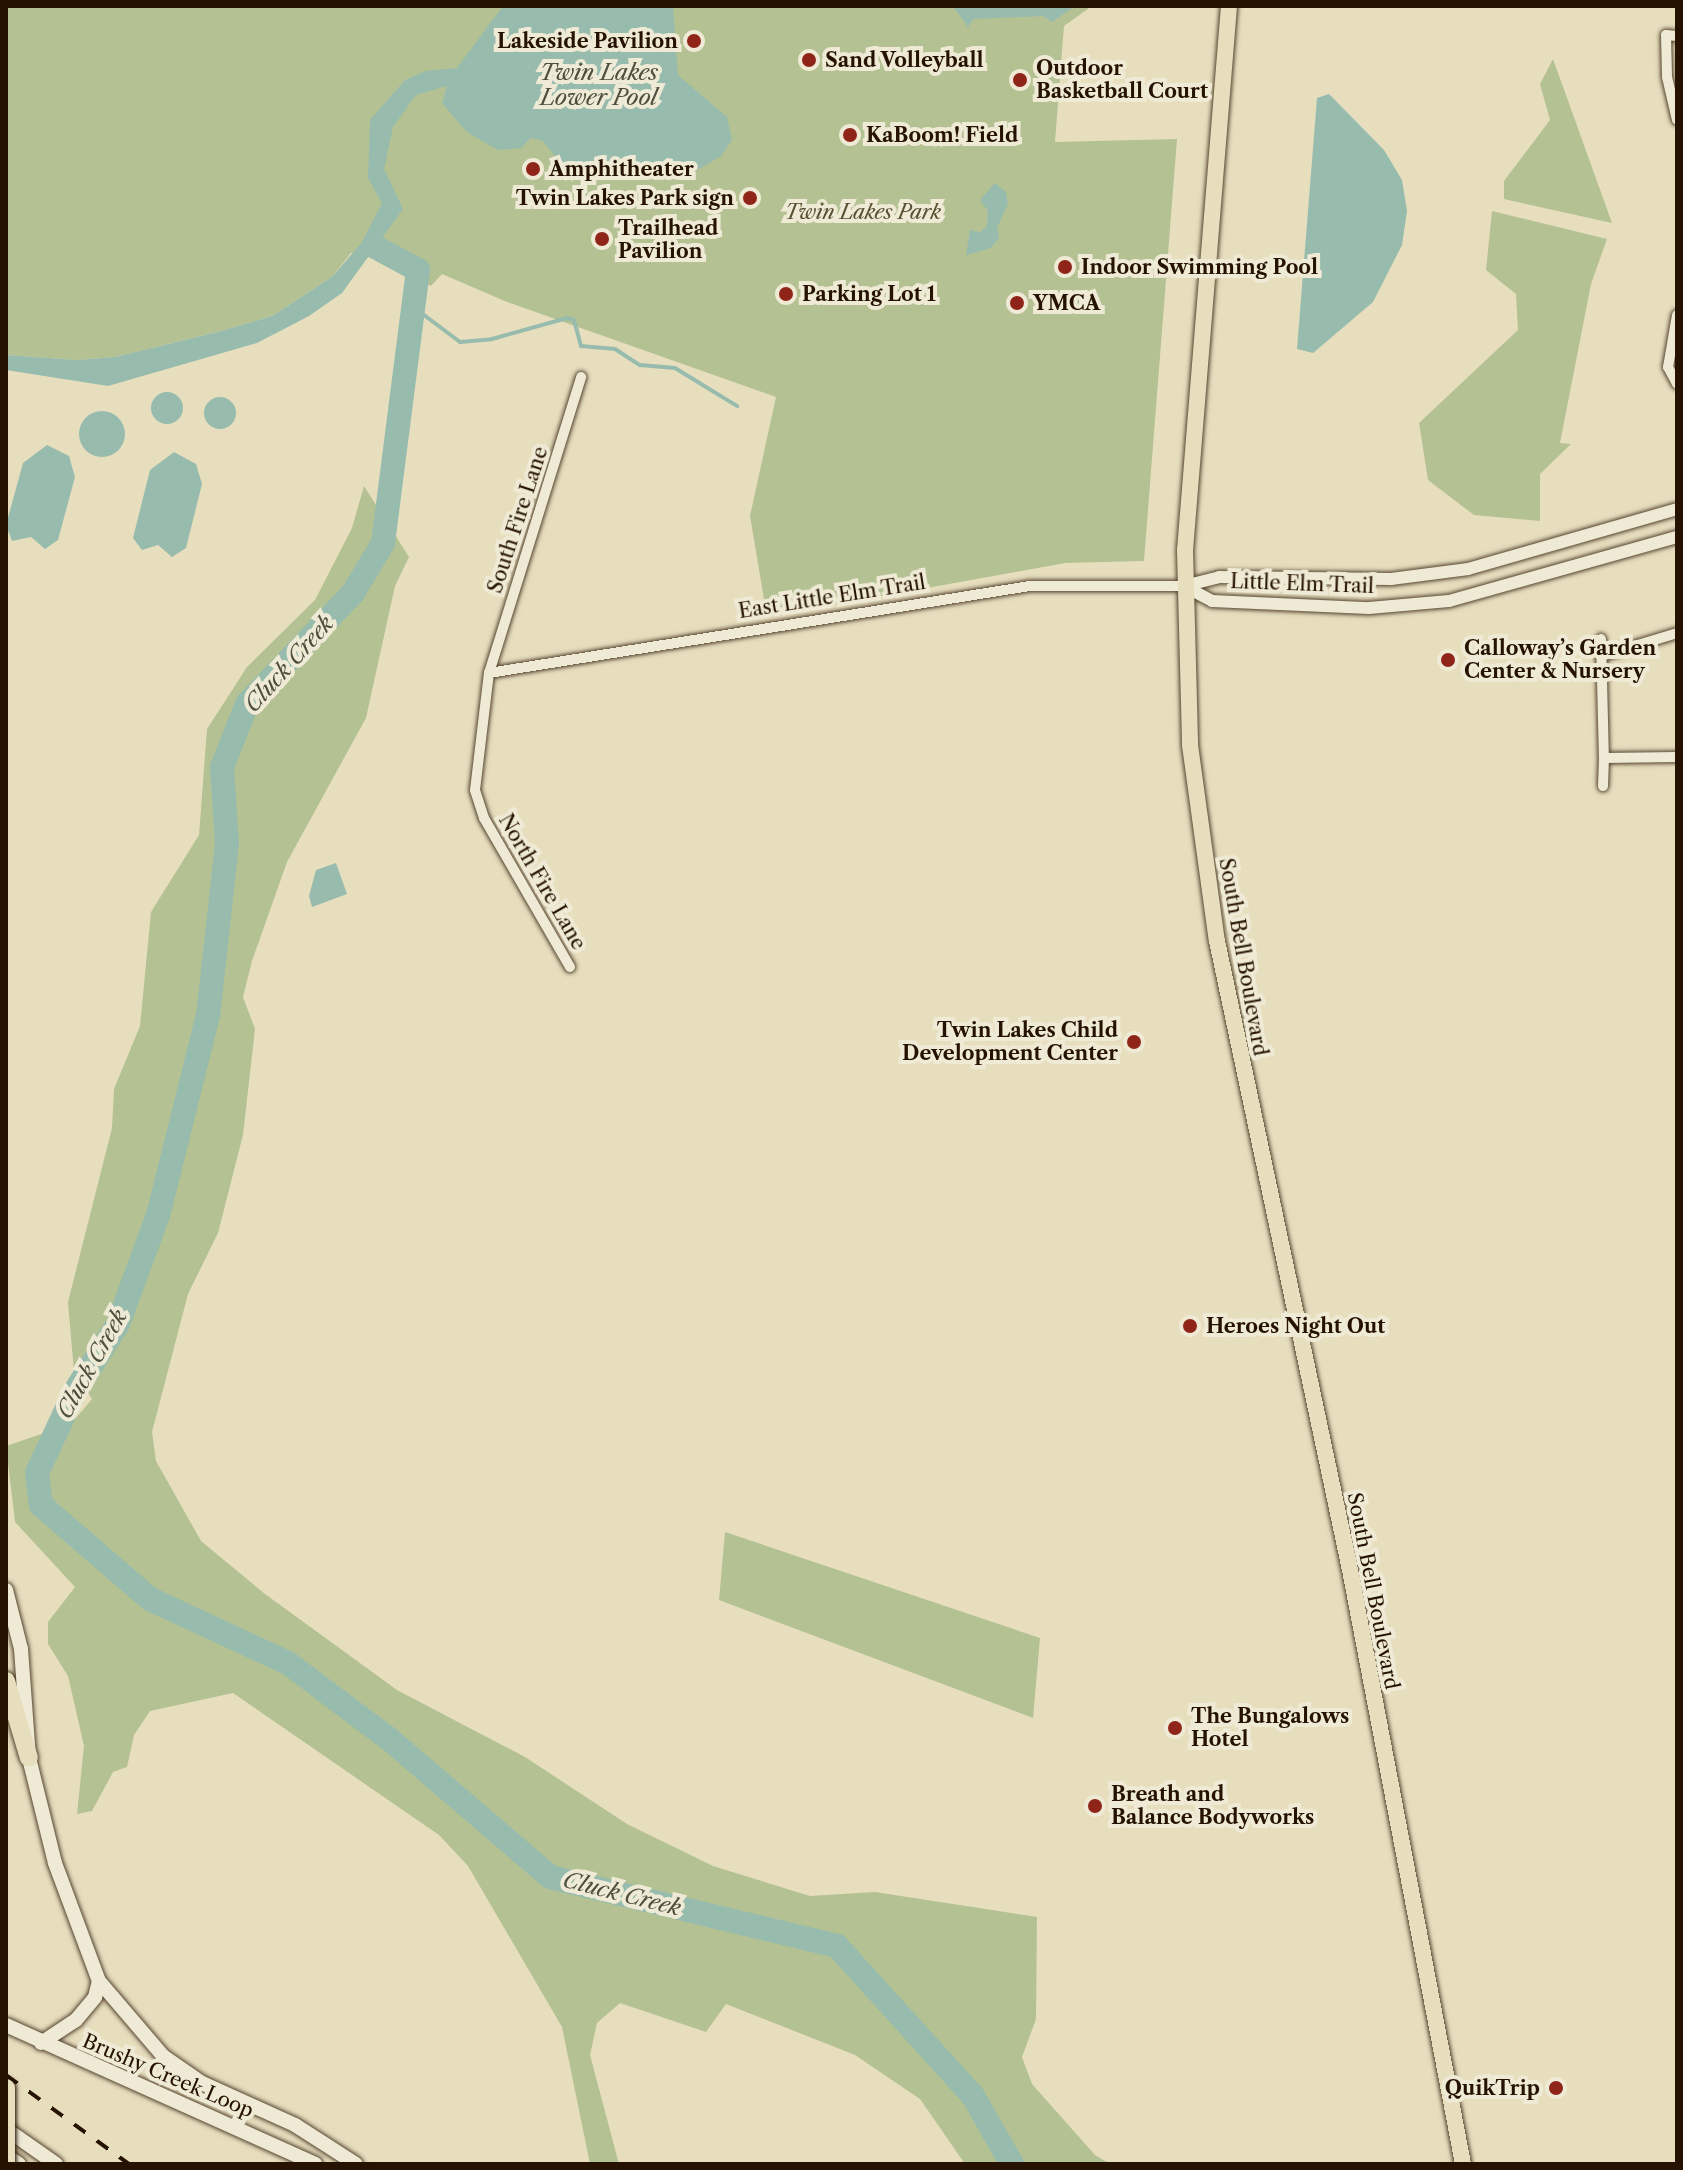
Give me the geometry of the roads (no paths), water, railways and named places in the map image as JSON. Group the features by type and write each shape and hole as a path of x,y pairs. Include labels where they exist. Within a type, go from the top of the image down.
{"highway":[{"path":"6,1681 29,1758"},
{"path":"6,2088 6,2164"}],"main road":[{"name":"South Bell Boulevard","path":"1229,6 1184,586 1190,745 1217,941 1350,1570 1463,2164"},
{"name":"Brushy Creek Loop","path":"6,1590 21,1649 29,1758 55,1863 99,1981 163,2056 202,2083 295,2125 356,2164"},
{"path":"41,2043 76,2020 95,1997 99,1981"},
{"name":"Brushy Creek Loop","path":"6,2025 41,2043 188,2102 315,2164"},
{"path":"6,2129 56,2164"},
{"path":"6,2155 19,2164"}],"street":[{"path":"1677,36 1666,35 1667,77 1677,120"},
{"path":"1677,315 1668,367 1677,384"},
{"name":"South Fire Lane","path":"489,673 581,377"},
{"name":"Little Elm Trail","path":"1184,586 1219,577 1376,580 1468,569 1677,509"},
{"name":"Little Elm Trail","path":"1184,586 1212,601 1369,608 1449,601 1677,537"},
{"name":"East Little Elm Trail","path":"489,673 1030,586 1184,586"},
{"path":"1601,656 1677,633"},
{"path":"1601,639 1603,786"},
{"name":"North Fire Lane","path":"489,673 475,790 484,818 570,967"},
{"path":"1604,758 1677,757"}],"water":[{"name":"Twin Lakes Lower Pool","path":"503,6 673,6 678,75 727,117 732,140 721,156 701,168 674,177 618,179 563,166 543,141 531,138 521,148 498,150 467,132 442,103 447,86 416,95 393,127 384,169 403,209 342,293 309,316 257,343 108,386 6,370 6,355 77,360 115,357 221,331 272,316 332,277 362,242 382,203 368,178 370,120 405,80 426,71 457,68"},
{"path":"953,6 1075,6 1052,22 1043,16 973,19 968,27"},
{"path":"1329,94 1384,150 1402,180 1407,211 1402,245 1373,302 1313,353 1297,349 1317,98"},
{"path":"995,183 1006,192 1008,204 997,228 999,238 991,248 966,255 970,230 980,232 987,226 988,211 980,200"},
{"path":"167,392 178,397 183,408 178,419 167,424 156,419 151,408 156,397"},
{"path":"220,397 231,402 236,413 231,424 220,429 209,424 204,413 209,402"},
{"path":"102,411 119,417 125,434 119,451 102,457 85,451 79,434 85,417"},
{"path":"47,445 69,456 75,477 58,540 45,549 31,537 12,541 6,525 23,463"},
{"path":"174,452 196,464 202,484 186,548 172,557 158,545 142,550 133,538 150,470"},
{"path":"336,863 347,894 312,907 309,896 316,870"}],"waterway":[{"name":"Cluck Creek","path":"375,247 418,270 383,543 353,593 247,704 222,767 227,844 208,1015 158,1215 118,1324 75,1391 37,1473 41,1505 150,1599 288,1663 388,1738 550,1877 837,1946 973,2096 1012,2164"},
{"path":"416,309 460,342 492,339 567,318 574,320 581,346 615,349 640,365 675,368 737,406"}],"railway":[{"path":"6,2075 129,2164"}],"place":[{"name":"Lakeside Pavilion","path":"694,41"},
{"name":"Sand Volleyball","path":"809,60"},
{"name":"Outdoor Basketball Court","path":"1020,80"},
{"name":"KaBoom! Field","path":"850,135"},
{"name":"Amphitheater","path":"533,169"},
{"name":"Twin Lakes Park sign","path":"750,198"},
{"name":"Trailhead Pavilion","path":"602,239"},
{"name":"Indoor Swimming Pool","path":"1065,267"},
{"name":"Parking Lot 1","path":"786,294"},
{"name":"YMCA","path":"1017,303"},
{"name":"Calloway’s Garden Center & Nursery","path":"1448,660"},
{"name":"Twin Lakes Child Development Center","path":"1134,1042"},
{"name":"Heroes Night Out","path":"1190,1326"},
{"name":"The Bungalows Hotel","path":"1175,1728"},
{"name":"Breath and Balance Bodyworks","path":"1095,1806"},
{"name":"QuikTrip","path":"1556,2088"}],"park label":[{"name":"Twin Lakes Park","path":"863,212"}]}
